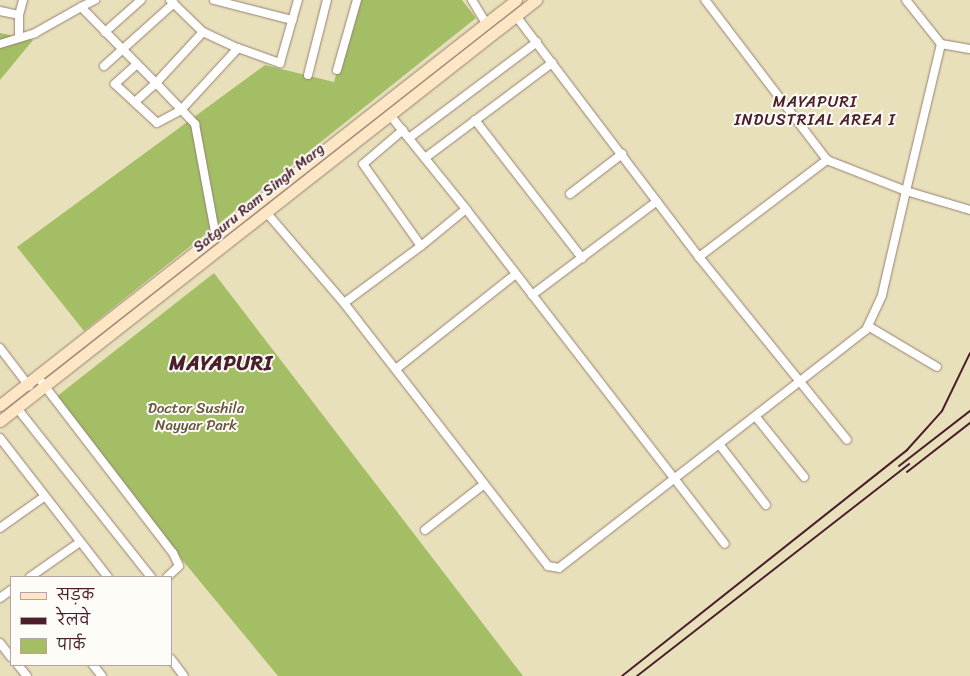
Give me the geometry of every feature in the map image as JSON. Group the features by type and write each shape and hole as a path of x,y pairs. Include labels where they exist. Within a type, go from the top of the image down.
{"main road":[{"name":"Satguru Ram Singh Marg","path":"0,405 516,0"},
{"name":"Satguru Ram Singh Marg","path":"0,421 536,0"}],"street":[{"path":"19,37 19,15 23,0"},
{"path":"0,44 19,37 95,0"},
{"path":"105,32 141,0"},
{"path":"214,0 292,20"},
{"path":"104,66 172,2 202,32 238,48 282,62 298,0"},
{"path":"308,75 327,0"},
{"path":"338,70 356,0"},
{"path":"472,0 486,23"},
{"path":"705,0 827,160 906,191 970,210"},
{"path":"906,0 941,44 970,49"},
{"path":"81,7 195,124 216,236"},
{"path":"0,11 19,15"},
{"path":"516,16 699,257 847,440"},
{"path":"135,102 156,83 202,32"},
{"path":"0,35 10,40"},
{"path":"409,138 537,42"},
{"path":"266,212 344,303 483,485 548,566 559,568 672,479 801,384 868,326 882,295 941,44"},
{"path":"137,64 115,84 157,124 181,110 238,48"},
{"path":"425,158 552,63"},
{"path":"390,115 466,209 672,479 725,544"},
{"path":"475,120 582,258"},
{"path":"403,130 363,164 421,246"},
{"path":"570,194 622,154"},
{"path":"699,257 827,160"},
{"path":"532,295 657,201"},
{"path":"344,303 421,246 466,209"},
{"path":"396,369 516,274"},
{"path":"868,326 937,367"},
{"path":"0,348 34,393"},
{"path":"37,376 173,553 179,566 169,576"},
{"path":"17,408 150,576"},
{"path":"756,417 804,477"},
{"path":"0,438 107,576"},
{"path":"719,444 766,505"},
{"path":"425,530 483,485"},
{"path":"0,528 44,496"},
{"path":"31,576 80,542"},
{"path":"0,643 10,655"},
{"path":"172,660 184,676"},
{"path":"19,666 27,676"},
{"path":"94,666 102,676"}],"green space":[{"path":"357,0 462,0 476,18 84,331 17,247 265,65 334,82"},
{"path":"0,33 33,40 0,80"},
{"name":"Doctor Sushila Nayyar Park","path":"214,273 523,676 278,676 51,401"}],"railway":[{"path":"622,676 907,450 942,411 970,353"},
{"path":"899,466 970,411"},
{"path":"907,472 970,423"},
{"path":"637,676 909,464"}],"district":[{"name":"MAYAPURI INDUSTRIAL AREA I","path":"815,111"},
{"name":"MAYAPURI","path":"221,363"}]}
